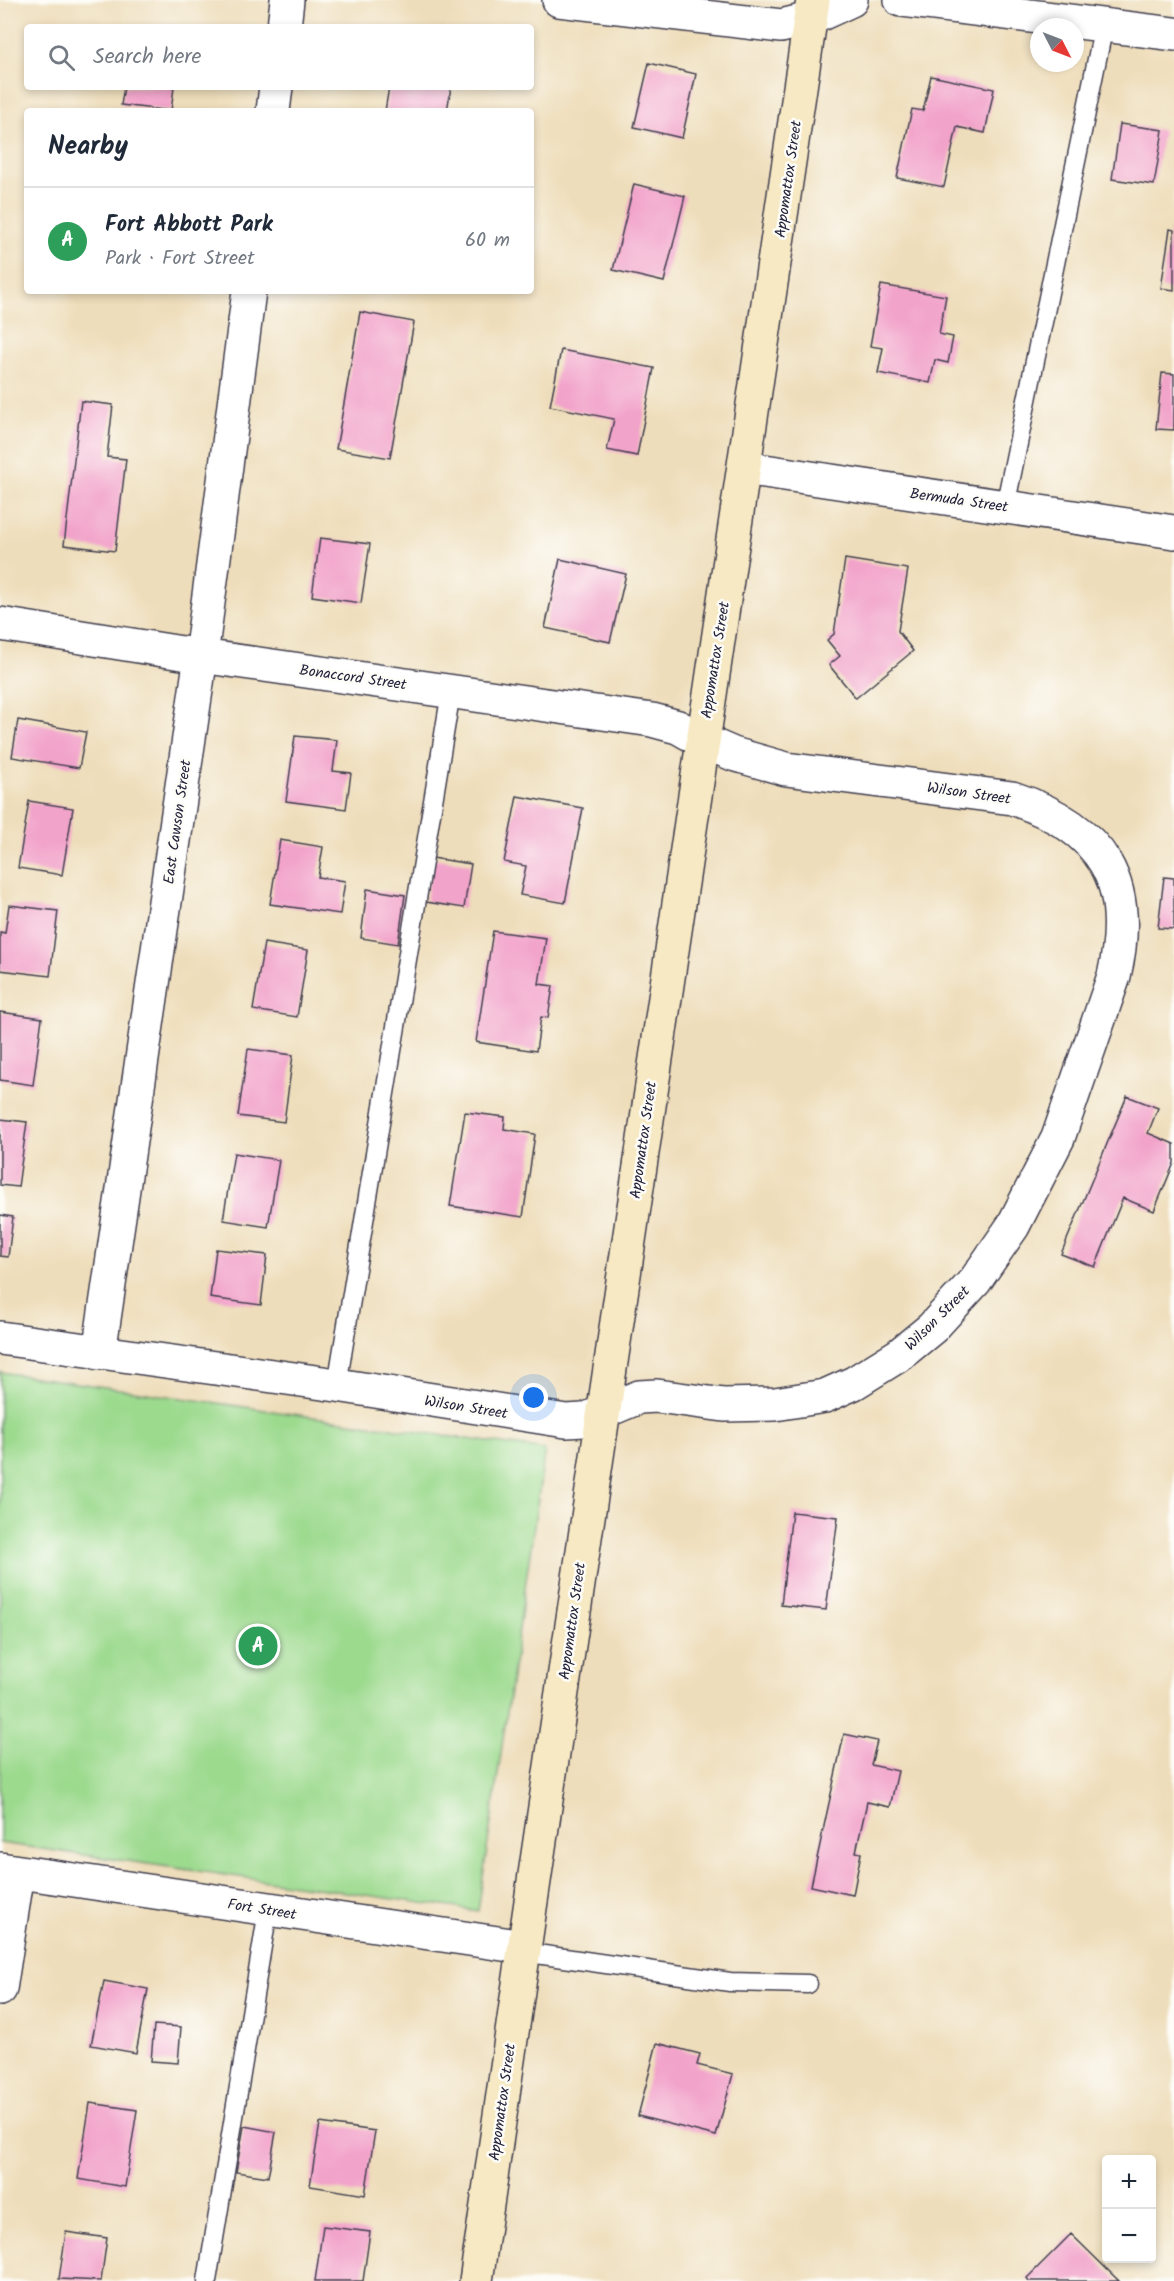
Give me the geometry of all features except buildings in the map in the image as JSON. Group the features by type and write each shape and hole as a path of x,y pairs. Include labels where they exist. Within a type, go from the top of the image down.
{"street":[{"path":"284,24 287,0"},
{"path":"559,0 781,26 812,10 851,0"},
{"path":"901,0 1174,34"},
{"name":"Appomattox Street","path":"476,2281 602,1414 782,224 812,10"},
{"path":"273,108 276,90"},
{"name":"East Cawson Street","path":"99,1353 201,656 249,294"},
{"name":"Bermuda Street","path":"744,468 1174,532"},
{"name":"Bonaccord Street","path":"0,624 201,656 652,720 678,727 703,741"},
{"name":"Wilson Street","path":"0,1338 338,1385 566,1422 584,1420 602,1414 639,1397 724,1405 775,1404 825,1396 854,1383 899,1355 932,1328 975,1281 1013,1226 1053,1148 1110,987 1120,951 1121,909 1113,876 1097,850 1068,825 1038,807 1012,798 786,769 733,754 703,741"},
{"path":"0,1989 9,1870"},
{"name":"Fort Street","path":"9,1870 523,1950"}],"lane":[{"path":"1005,507 1104,25"},
{"path":"338,1385 451,692"},
{"path":"207,2281 268,1910"},
{"path":"523,1950 730,1982 808,1984"}],"green space":[{"path":"0,1372 545,1450 478,1911 0,1843"}],"place":[{"name":"Fort Abbott Park","path":"258,1646"}]}
